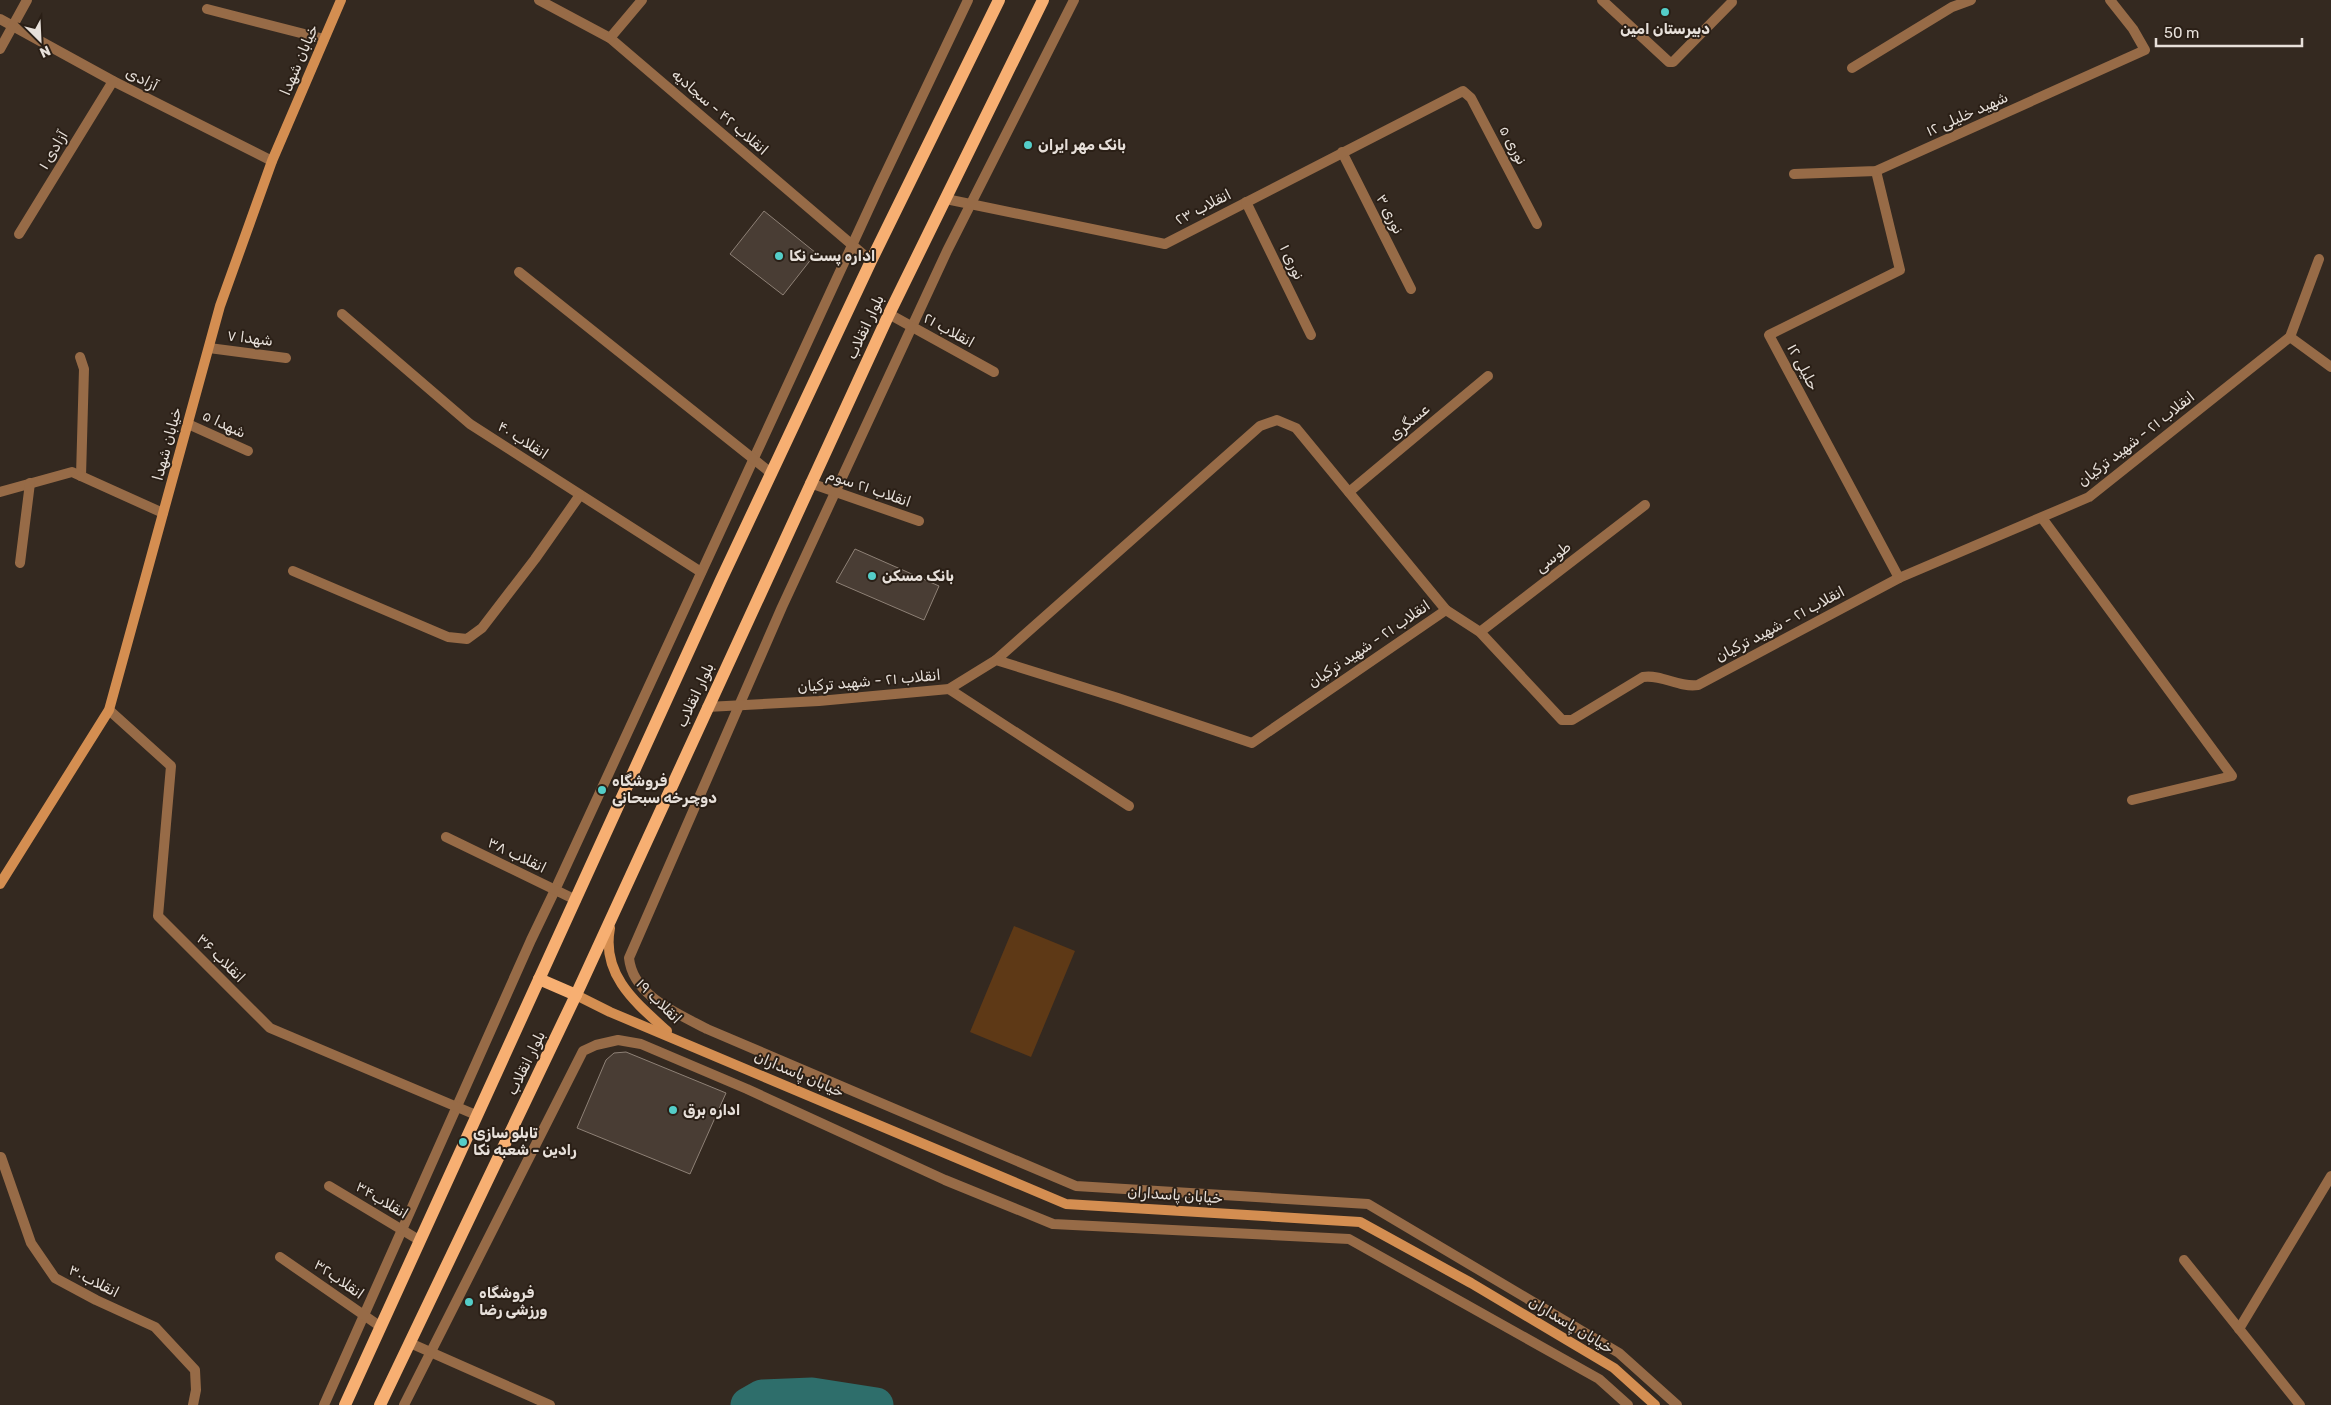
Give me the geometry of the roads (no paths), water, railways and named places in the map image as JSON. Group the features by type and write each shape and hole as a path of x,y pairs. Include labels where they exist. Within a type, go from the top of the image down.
{"main road":[{"name":"خیابان شهدا","path":"0,884 109,710 220,306 272,161 341,0"},
{"name":"بلوار انقلاب","path":"345,1405 538,979 771,473 871,261 999,0"},
{"name":"بلوار انقلاب","path":"380,1405 576,995 889,314 1043,0"},
{"name":"انقلاب ۱۹","path":"612,916 608,939 609,952 623,986 628,995 674,1037"},
{"path":"538,979 576,995"},
{"name":"انقلاب ۱۹","path":"576,995 610,1012 674,1037"},
{"name":"خیابان پاسداران","path":"674,1037 1066,1204 1360,1222 1471,1283 1614,1368 1655,1405"}],"street":[{"path":"0,49 27,0"},
{"name":"انقلاب ۴۲ - سجادیه","path":"539,0 610,38 871,261"},
{"path":"610,38 642,0"},
{"path":"324,1405 531,940 556,890 852,245 968,0"},
{"path":"1074,0 971,204 912,327 739,706 628,958 633,976 640,986 663,1006 707,1029 1076,1186 1368,1204 1619,1353 1677,1405"},
{"path":"1602,0 1669,62 1673,62 1732,2"},
{"path":"1852,68 1952,6 1972,0"},
{"name":"شهید خلیلی ۱۲","path":"1794,174 1876,172 2145,50 2133,29 2110,0"},
{"path":"207,9 324,40"},
{"name":"آزادی","path":"0,19 113,81 272,161"},
{"name":"آزادی ۱","path":"20,234 113,81"},
{"name":"نوری ۵","path":"1455,96 1463,91 1471,98 1538,224"},
{"name":"انقلاب ۲۳","path":"946,200 1165,244 1455,96"},
{"name":"نوری ۳","path":"1342,152 1411,289"},
{"name":"حلیلی ۱۲","path":"1876,172 1900,270 1769,335 1899,578"},
{"name":"نوری ۱","path":"1246,202 1311,335"},
{"path":"2319,259 2290,337 2331,367"},
{"path":"518,272 771,473"},
{"name":"انقلاب ۴۰","path":"342,314 470,424 701,572"},
{"name":"انقلاب ۲۱","path":"889,314 994,372"},
{"name":"انقلاب ۲۱ - شهید ترکیان","path":"707,708 819,701 949,689 996,660 1252,743 1446,610 1480,632 1562,720 1572,720 1643,677 1650,676 1688,686 1698,685 1899,578 2089,497 2290,337"},
{"name":"شهدا ۷","path":"209,348 286,358"},
{"path":"80,357 84,369 81,476"},
{"name":"عسگری","path":"1349,492 1488,376"},
{"path":"996,660 1260,426 1277,420 1296,428 1446,610"},
{"name":"شهدا ۵","path":"188,424 248,451"},
{"path":"0,492 72,472 163,513"},
{"path":"20,563 30,483"},
{"name":"انقلاب ۲۱ سوم","path":"810,484 919,521"},
{"path":"293,571 448,637 467,639 482,628 535,559 580,495"},
{"name":"طوسی","path":"1480,632 1645,505"},
{"path":"2042,518 2232,776 2132,800"},
{"path":"949,689 1129,806"},
{"name":"انقلاب ۳۶","path":"109,710 171,766 158,916 270,1028 476,1115"},
{"name":"انقلاب ۳۸","path":"446,837 576,900"},
{"path":"404,1405 583,1052 596,1044 618,1040 641,1044 748,1089 944,1180 1054,1224 1349,1239 1599,1379 1628,1405"},
{"name":"انقلاب۳۰","path":"1,1157 31,1243 55,1278 96,1300 155,1326 195,1370 196,1390 193,1405"},
{"path":"2239,1329 2331,1176"},
{"name":"انقلاب۳۴","path":"329,1186 419,1240"},
{"name":"انقلاب۳۲","path":"280,1257 381,1326"},
{"path":"2184,1260 2300,1405"},
{"path":"410,1343 550,1405"}],"waterway":[{"path":"748,1405 762,1397 812,1395 876,1405"}],"place":[{"name":"دبیرستان امین","path":"1665,12"},
{"name":"بانک مهر ایران","path":"1028,145"},
{"name":"اداره پست نکا","path":"779,256"},
{"name":"بانک مسکن","path":"872,576"},
{"name":"فروشگاه دوچرخه سبحانی","path":"602,790"},
{"name":"اداره برق","path":"673,1110"},
{"name":"تابلو سازی رادین - شعبه نکا","path":"463,1142"},
{"name":"فروشگاه ورزشی رضا","path":"469,1302"}]}
